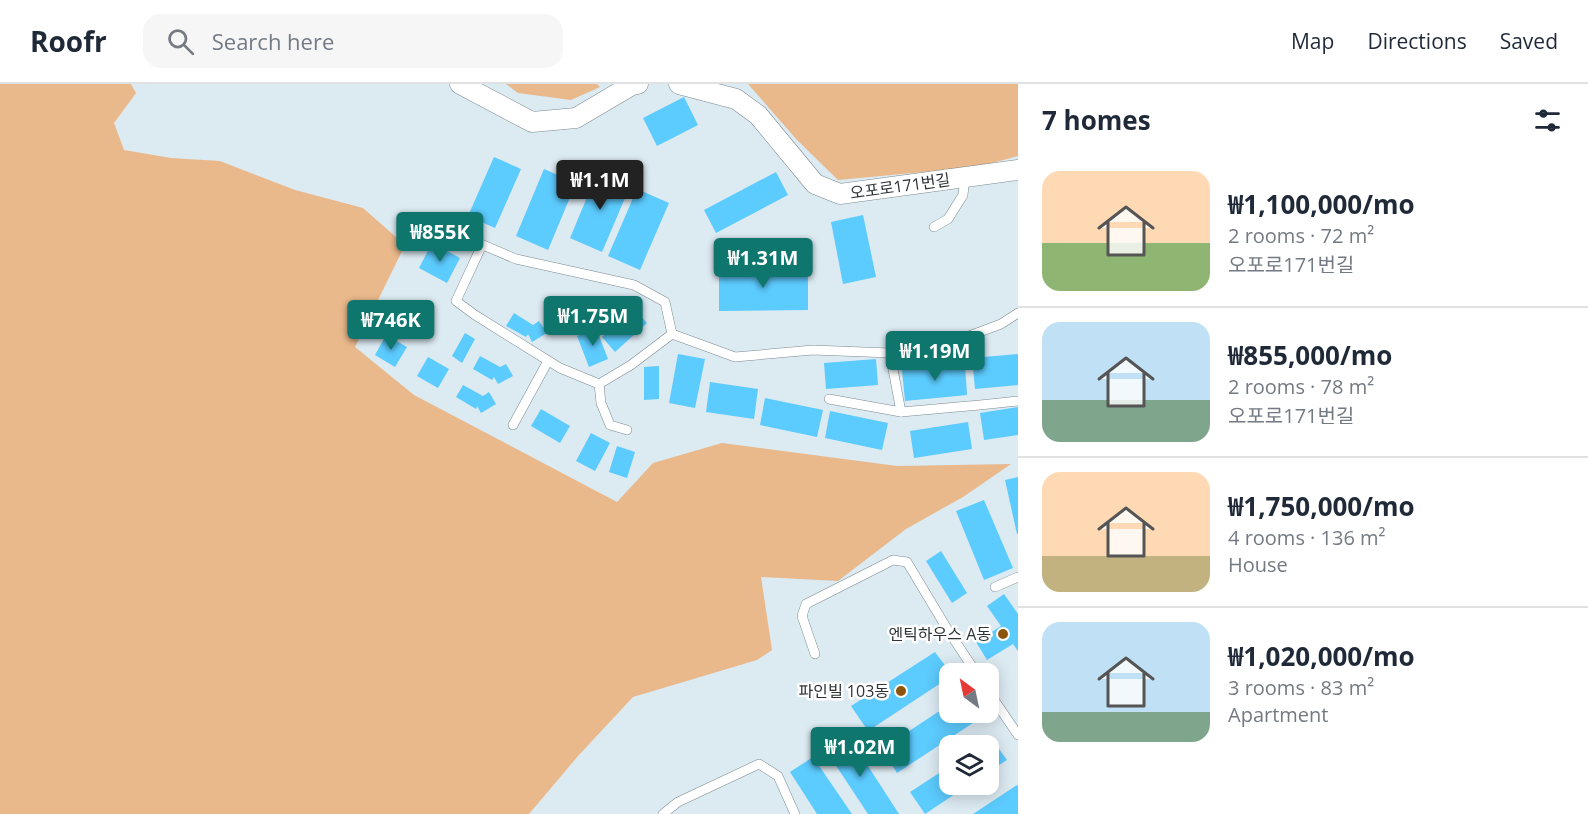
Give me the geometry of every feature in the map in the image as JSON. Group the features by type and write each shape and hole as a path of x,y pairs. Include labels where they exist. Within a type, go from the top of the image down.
{"street":[{"path":"460,84 532,122 576,118 634,84"},
{"name":"오포로171번길","path":"679,84 736,99 758,115 815,184 840,194 1018,170"}],"lane":[{"path":"934,227 948,219 963,195 965,177"},
{"path":"429,222 516,259 634,285 665,302 672,334"},
{"path":"482,245 456,301 560,368 599,384"},
{"path":"672,334 735,357 813,350 890,353 923,349 969,336 1001,324 1018,313"},
{"path":"599,384 672,334"},
{"path":"890,353 901,412"},
{"path":"513,425 548,361"},
{"path":"599,384 602,403 610,425 627,430"},
{"path":"829,399 901,412 1018,400"},
{"path":"815,654 802,616 806,604 893,560 906,562 970,663"},
{"path":"995,587 1018,577"},
{"path":"999,707 1018,735"},
{"path":"663,814 678,802 759,764 778,776 795,814"}],"shaded area":[{"path":"0,84 131,84 136,93 114,123 124,150 171,158 220,161 295,190 363,208 405,245 355,347 414,395 617,502 653,463 722,443 897,466 1011,464 963,497 906,529 838,581 761,577 772,650 757,660 633,697 578,756 529,814 0,814"},
{"path":"506,84 597,84 600,87 571,100 518,93"},
{"path":"748,84 1018,84 1018,156 977,167 838,180 797,140"}],"building":[{"path":"684,97 698,125 657,146 643,118"},
{"path":"494,157 521,169 495,228 468,216"},
{"path":"544,169 576,183 548,250 516,236"},
{"path":"598,171 631,184 602,252 570,238"},
{"path":"776,172 788,195 716,233 704,210"},
{"path":"637,189 669,203 640,270 608,256"},
{"path":"863,215 876,277 843,284 831,222"},
{"path":"432,243 460,258 447,283 419,268"},
{"path":"808,267 808,310 719,311 719,268"},
{"path":"402,307 423,319 412,339 391,326"},
{"path":"634,309 647,323 615,352 602,337"},
{"path":"514,313 533,325 539,321 547,333 532,342 528,334 526,337 506,326"},
{"path":"596,328 608,359 589,367 577,336"},
{"path":"465,333 475,339 462,363 452,356"},
{"path":"386,335 407,347 395,367 375,355"},
{"path":"678,354 705,359 695,408 669,403"},
{"path":"1018,354 1018,385 975,389 972,358"},
{"path":"480,356 500,367 506,364 513,376 498,384 494,377 492,380 473,369"},
{"path":"428,357 449,369 438,388 417,376"},
{"path":"876,359 878,385 826,389 824,363"},
{"path":"965,364 967,395 905,401 902,370"},
{"path":"659,366 659,399 644,400 644,367"},
{"path":"710,382 758,389 754,419 706,412"},
{"path":"463,385 483,396 489,392 496,404 481,413 477,406 476,409 456,397"},
{"path":"765,398 823,410 817,437 760,425"},
{"path":"1018,407 1018,435 984,440 980,413"},
{"path":"541,409 570,426 560,443 531,426"},
{"path":"830,411 888,423 882,450 825,438"},
{"path":"968,422 972,449 914,458 910,431"},
{"path":"591,433 610,443 595,471 576,461"},
{"path":"617,446 635,452 627,478 609,472"},
{"path":"1018,477 1018,534 1017,534 1005,480"},
{"path":"984,500 1013,568 984,580 956,511"},
{"path":"941,551 967,593 952,603 926,561"},
{"name":"엔틱하우스 A동","path":"1004,594 1018,614 1018,651 1013,644 987,660 976,642 1001,626 987,606"},
{"name":"파인빌 103동","path":"935,652 943,663 939,663 939,684 868,731 851,706"},
{"path":"939,711 939,723 973,723 955,735 939,735 939,745 897,773 882,749"},
{"path":"848,735 899,814 868,814 825,749"},
{"path":"999,749 1007,760 999,765"},
{"path":"813,757 852,814 817,814 790,772"},
{"path":"939,773 939,795 954,795 925,814 910,792"},
{"path":"1017,785 1018,814 973,814"}],"place":[{"name":"엔틱하우스 A동","path":"1003,634"},
{"name":"파인빌 103동","path":"901,691"}]}
